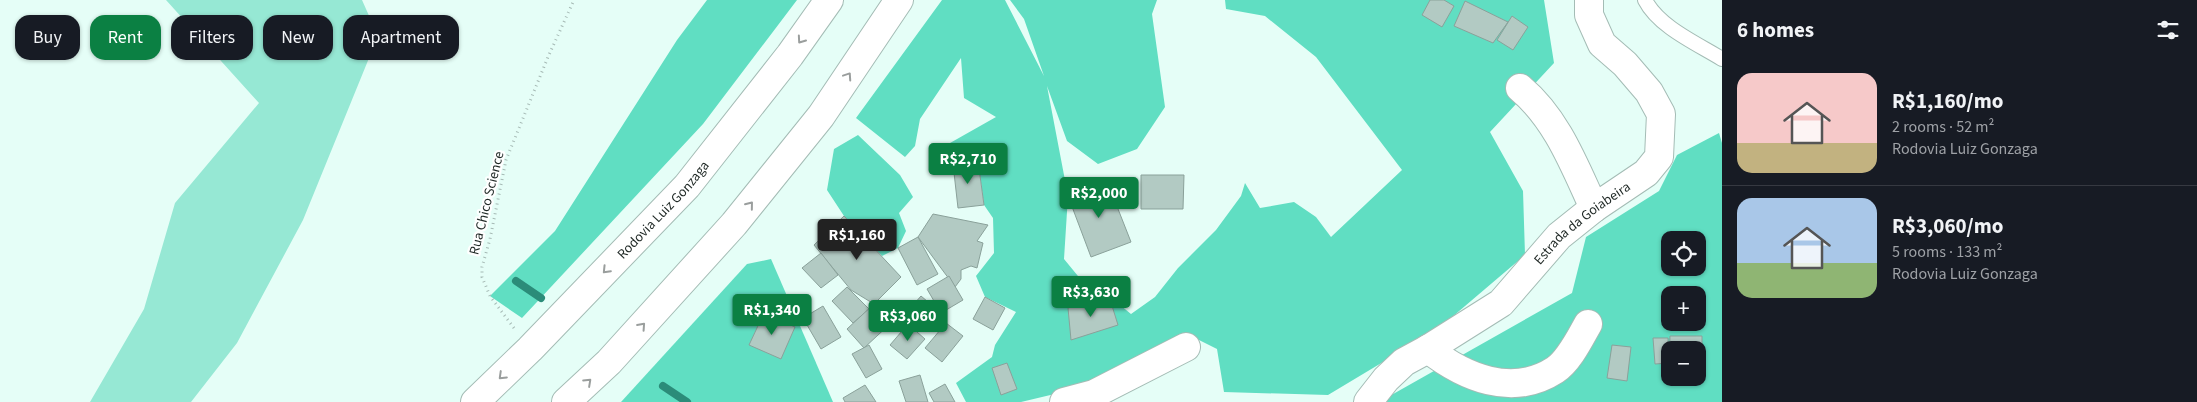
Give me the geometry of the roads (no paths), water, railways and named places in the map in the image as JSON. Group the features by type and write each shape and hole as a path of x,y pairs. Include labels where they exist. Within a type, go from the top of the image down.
{"main road":[{"name":"Rodovia Luiz Gonzaga","path":"475,402 530,349 687,186 790,55 829,0"},
{"path":"566,402 610,362 734,224 821,116 900,0"},
{"name":"Estrada da Goiabeira","path":"1368,402 1386,379 1404,362 1501,303 1559,236 1594,208 1646,174 1659,157 1660,114 1649,92 1625,64 1602,44 1589,15 1589,0"},
{"path":"1520,88 1536,102 1560,137 1594,208"},
{"path":"1428,349 1449,366 1488,380 1509,385 1530,381 1555,370 1588,324"},
{"path":"1064,402 1094,394 1186,347"}],"lane":[{"path":"1645,0 1650,10 1672,28 1722,59"}],"waterway":[{"path":"516,281 541,298"},
{"path":"663,386 687,402"}]}
